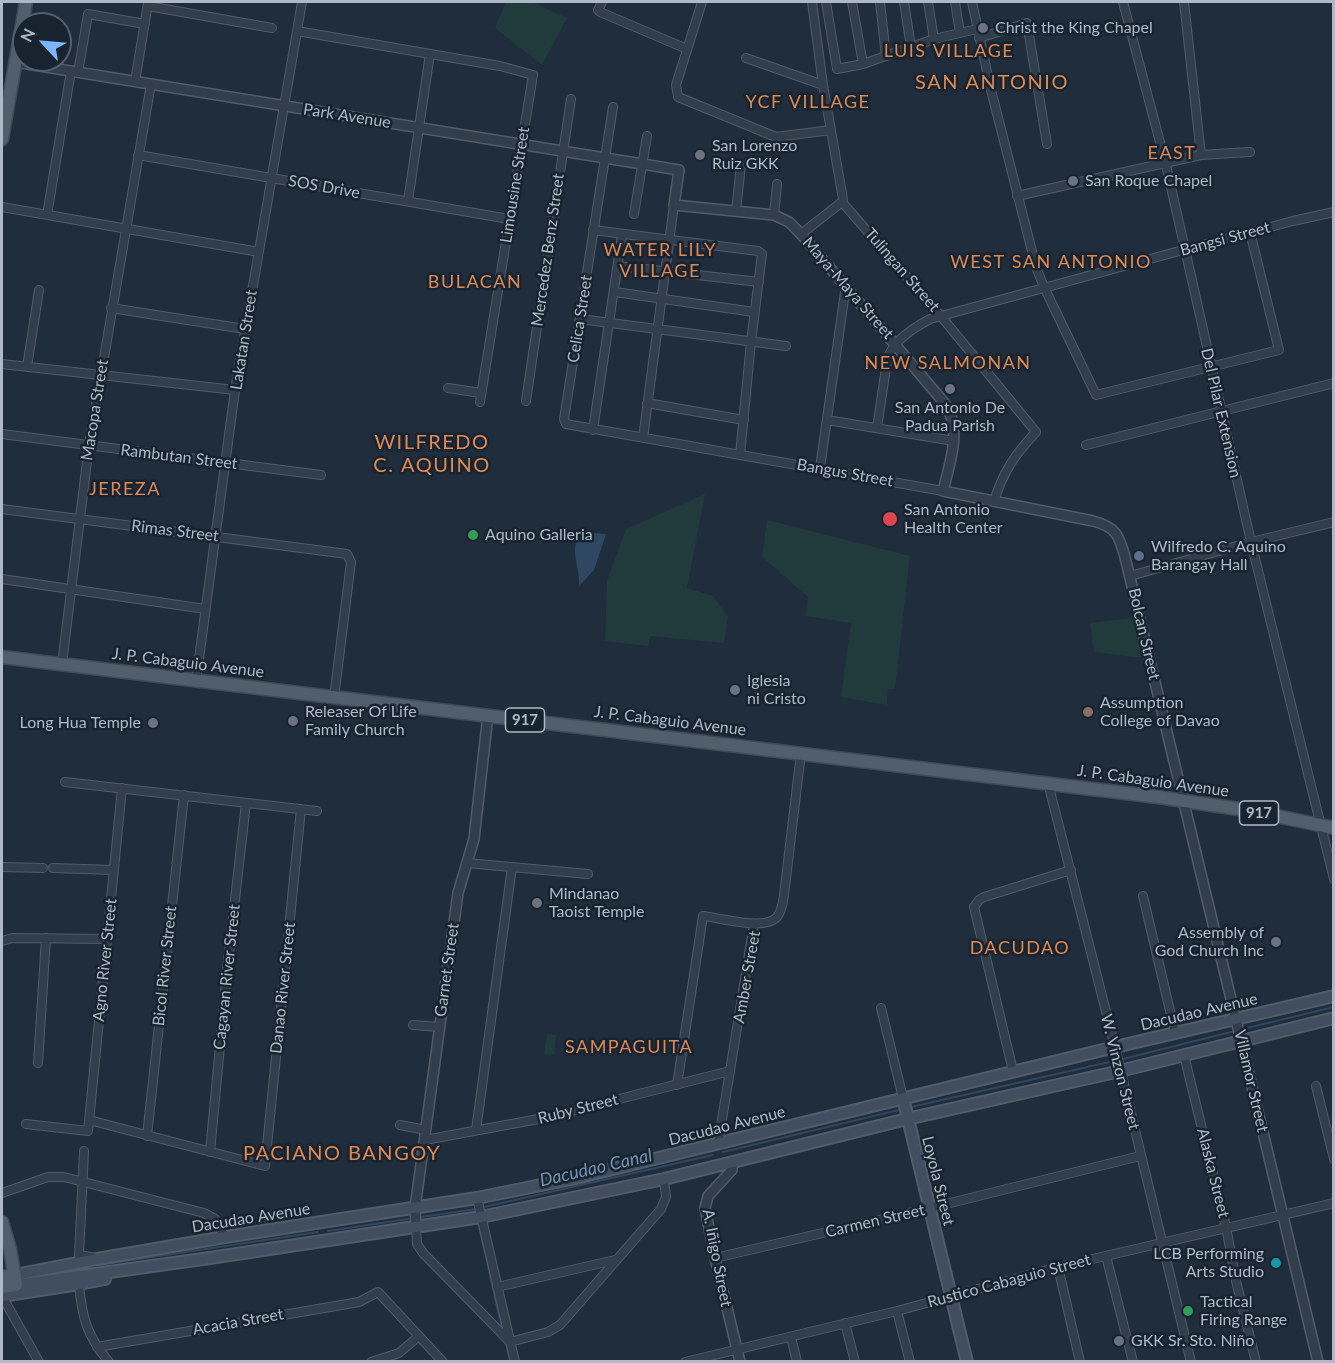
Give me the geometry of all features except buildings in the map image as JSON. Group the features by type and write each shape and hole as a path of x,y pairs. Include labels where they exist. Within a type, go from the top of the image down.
{"main road":[{"path":"2,139 13,72"},
{"name":"J. P. Cabaguio Avenue","path":"2,657 1048,783 1183,801 1327,827"},
{"name":"Dacudao Avenue","path":"7,1285 97,1258 477,1198 576,1178 1175,1032 1334,996"},
{"name":"Dacudao Avenue","path":"7,1285 118,1271 481,1216 664,1179 1334,1018"},
{"name":"Loyola Street","path":"903,1098 967,1362"},
{"path":"2,1222 10,1249 7,1285"},
{"path":"318,1223 321,1241"},
{"path":"2,1247 7,1285"},
{"name":"Dacudao Avenue","path":"7,1285 79,1284 104,1279 118,1271"}],"street":[{"name":"Lakatan Street","path":"196,681 235,390 302,2"},
{"path":"602,2 598,10 600,12 687,49"},
{"path":"702,2 676,85 678,97 776,137 831,130"},
{"path":"801,234 842,202 812,2"},
{"path":"826,2 837,69 863,64 934,39 977,29"},
{"path":"852,2 863,64"},
{"path":"880,2 886,56"},
{"path":"904,2 911,47"},
{"path":"928,2 934,39"},
{"path":"955,2 960,33"},
{"path":"972,2 1017,195 1044,287 1096,395 1278,350 1250,232"},
{"name":"Del Pilar Extension","path":"1123,2 1165,163 1251,542 1327,827 1334,879"},
{"path":"1184,2 1201,155"},
{"path":"135,82 148,4 272,28"},
{"path":"47,215 88,14 145,24"},
{"path":"979,38 1027,23 1047,144"},
{"path":"297,31 430,54 408,201"},
{"name":"Limousine Street","path":"430,54 508,68 533,75 480,402"},
{"path":"746,58 823,85"},
{"name":"Park Avenue","path":"72,72 679,170 674,205"},
{"name":"Macopa Street","path":"62,664 89,445 124,228 151,84"},
{"name":"Mercedez Benz Street","path":"526,401 571,99"},
{"name":"Celica Street","path":"566,424 564,419 613,107"},
{"path":"634,214 647,136"},
{"path":"1017,195 1201,155 1250,152"},
{"name":"SOS Drive","path":"138,155 509,219"},
{"path":"736,211 741,165"},
{"path":"774,215 777,184"},
{"name":"Tulingan Street","path":"842,202 940,315 1036,432 1020,449 1004,473 993,502"},
{"path":"643,438 674,205"},
{"name":"Maya-Maya Street","path":"674,205 774,215 789,222 801,234 948,406 953,419 954,441 943,491"},
{"path":"2,207 259,252"},
{"name":"Bangsi Street","path":"896,344 924,322 940,315 1250,232 1334,212"},
{"path":"593,230 760,252 763,257 754,312 740,455"},
{"path":"593,430 622,235"},
{"path":"618,266 759,282"},
{"path":"820,468 846,285"},
{"path":"27,367 39,290"},
{"path":"615,292 754,312"},
{"path":"111,308 245,329"},
{"path":"580,319 786,346"},
{"path":"877,428 887,361 896,344"},
{"path":"2,364 235,390"},
{"path":"1086,445 1334,383"},
{"path":"448,388 481,393"},
{"path":"647,403 744,420"},
{"path":"827,420 954,441"},
{"name":"Bangus Street","path":"566,424 820,468 1101,523 1112,528 1118,537"},
{"name":"Rambutan Street","path":"2,434 321,475"},
{"name":"Rimas Street","path":"2,509 349,555 351,562 334,698"},
{"path":"1130,576 1251,542 1334,522"},
{"name":"Bolcan Street","path":"1118,537 1130,576 1183,801"},
{"path":"2,579 206,609"},
{"name":"Garnet Street","path":"416,1227 415,1208 458,893 474,839 488,715"},
{"name":"Amber Street","path":"718,1144 754,924 768,923 773,920 783,904 801,753"},
{"path":"65,782 317,811"},
{"name":"W. Vinzon Street","path":"1048,783 1191,1362"},
{"name":"Agno River Street","path":"26,1124 88,1131 122,788"},
{"name":"Bicol River Street","path":"147,1136 184,795"},
{"name":"Villamor Street","path":"1183,801 1318,1362"},
{"name":"Cagayan River Street","path":"210,1152 246,803"},
{"name":"Danao River Street","path":"210,1152 265,1166 301,809"},
{"path":"467,863 588,874"},
{"path":"2,867 44,868"},
{"path":"476,1130 512,867"},
{"path":"53,868 114,870"},
{"path":"1013,1071 974,907 984,897 1071,870"},
{"path":"1143,896 1175,1032"},
{"path":"677,1085 704,916 754,924"},
{"path":"2,936 107,939"},
{"path":"2,941 13,938"},
{"path":"38,1063 46,939"},
{"name":"Loyola Street","path":"881,1008 903,1098"},
{"path":"412,1024 440,1026"},
{"name":"Alaska Street","path":"1184,1055 1256,1362"},
{"name":"Ruby Street","path":"425,1140 544,1118 730,1071"},
{"path":"1316,1086 1334,1159"},
{"path":"89,1120 210,1152"},
{"path":"400,1125 426,1130"},
{"path":"84,1151 79,1255 97,1258"},
{"name":"Carmen Street","path":"715,1258 1140,1156"},
{"name":"A. Iñigo Street","path":"732,1162 730,1173 708,1196 705,1203 715,1258 740,1362"},
{"path":"2,1193 48,1177 64,1177 204,1213 215,1219 225,1237"},
{"path":"510,1342 548,1332 560,1325 660,1209 666,1191 664,1179"},
{"path":"477,1198 515,1362"},
{"name":"Rustico Cabaguio Street","path":"685,1362 897,1311 1058,1267 1334,1203"},
{"path":"416,1227 417,1244 423,1253 510,1342"},
{"path":"1106,1256 1132,1362"},
{"path":"497,1287 615,1260"},
{"path":"1058,1267 1080,1362"},
{"path":"79,1284 85,1321 97,1347 109,1362"},
{"path":"7,1285 39,1362"},
{"name":"Acacia Street","path":"97,1347 359,1302 378,1292 419,1336"},
{"path":"897,1311 910,1362"},
{"path":"845,1323 855,1362"},
{"path":"376,1361 399,1353 419,1336 443,1362"},
{"path":"790,1337 796,1362"}],"green space":[{"path":"506,2 532,2 567,18 542,65 495,28"},
{"path":"705,494 687,588 713,596 728,617 724,643 650,636 648,646 605,641 607,581 626,529"},
{"path":"767,520 910,556 895,689 888,689 887,705 841,697 851,623 806,616 808,597 762,557"},
{"path":"1133,618 1143,658 1094,652 1090,623"},
{"path":"547,1034 556,1035 554,1055 544,1054"}],"water":[{"path":"584,532 606,534 594,570 579,586 575,550 579,537"}],"waterway":[{"name":"Dacudao Canal","path":"1243,1029 1334,1007"},
{"name":"Dacudao Canal","path":"1123,1059 1235,1031"},
{"name":"Dacudao Canal","path":"911,1107 1114,1061"},
{"name":"Dacudao Canal","path":"723,1152 899,1110"},
{"name":"Dacudao Canal","path":"484,1207 713,1155"},
{"name":"Dacudao Canal","path":"421,1217 476,1209"},
{"name":"Dacudao Canal","path":"328,1231 408,1219"},
{"path":"478,1222 502,1329"},
{"name":"Dacudao Canal","path":"100,1265 318,1232"},
{"path":"506,1343 510,1362"}],"place":[{"name":"Christ the King Chapel","path":"983,28"},
{"name":"San Lorenzo Ruiz GKK","path":"700,155"},
{"name":"San Roque Chapel","path":"1073,181"},
{"name":"San Antonio De Padua Parish","path":"950,389"},
{"name":"San Antonio Health Center","path":"890,519"},
{"name":"Aquino Galleria","path":"473,535"},
{"name":"Wilfredo C. Aquino Barangay Hall","path":"1139,556"},
{"name":"Iglesia ni Cristo","path":"735,690"},
{"name":"Assumption College of Davao","path":"1088,712"},
{"name":"Releaser Of Life Family Church","path":"293,721"},
{"name":"Long Hua Temple","path":"153,723"},
{"name":"Mindanao Taoist Temple","path":"537,903"},
{"name":"Assembly of God Church Inc","path":"1276,942"},
{"name":"LCB Performing Arts Studio","path":"1276,1263"},
{"name":"Tactical Firing Range","path":"1188,1311"},
{"name":"GKK Sr. Sto. Niño","path":"1119,1341"}],"district":[{"name":"LUIS VILLAGE","path":"949,51"},
{"name":"SAN ANTONIO","path":"992,83"},
{"name":"YCF VILLAGE","path":"808,102"},
{"name":"EAST","path":"1172,153"},
{"name":"WATER LILY VILLAGE","path":"660,260"},
{"name":"WEST SAN ANTONIO","path":"1051,262"},
{"name":"BULACAN","path":"475,282"},
{"name":"NEW SALMONAN","path":"948,363"},
{"name":"WILFREDO C. AQUINO","path":"432,454"},
{"name":"JEREZA","path":"125,489"},
{"name":"DACUDAO","path":"1020,948"},
{"name":"SAMPAGUITA","path":"629,1047"},
{"name":"PACIANO BANGOY","path":"342,1154"}]}
